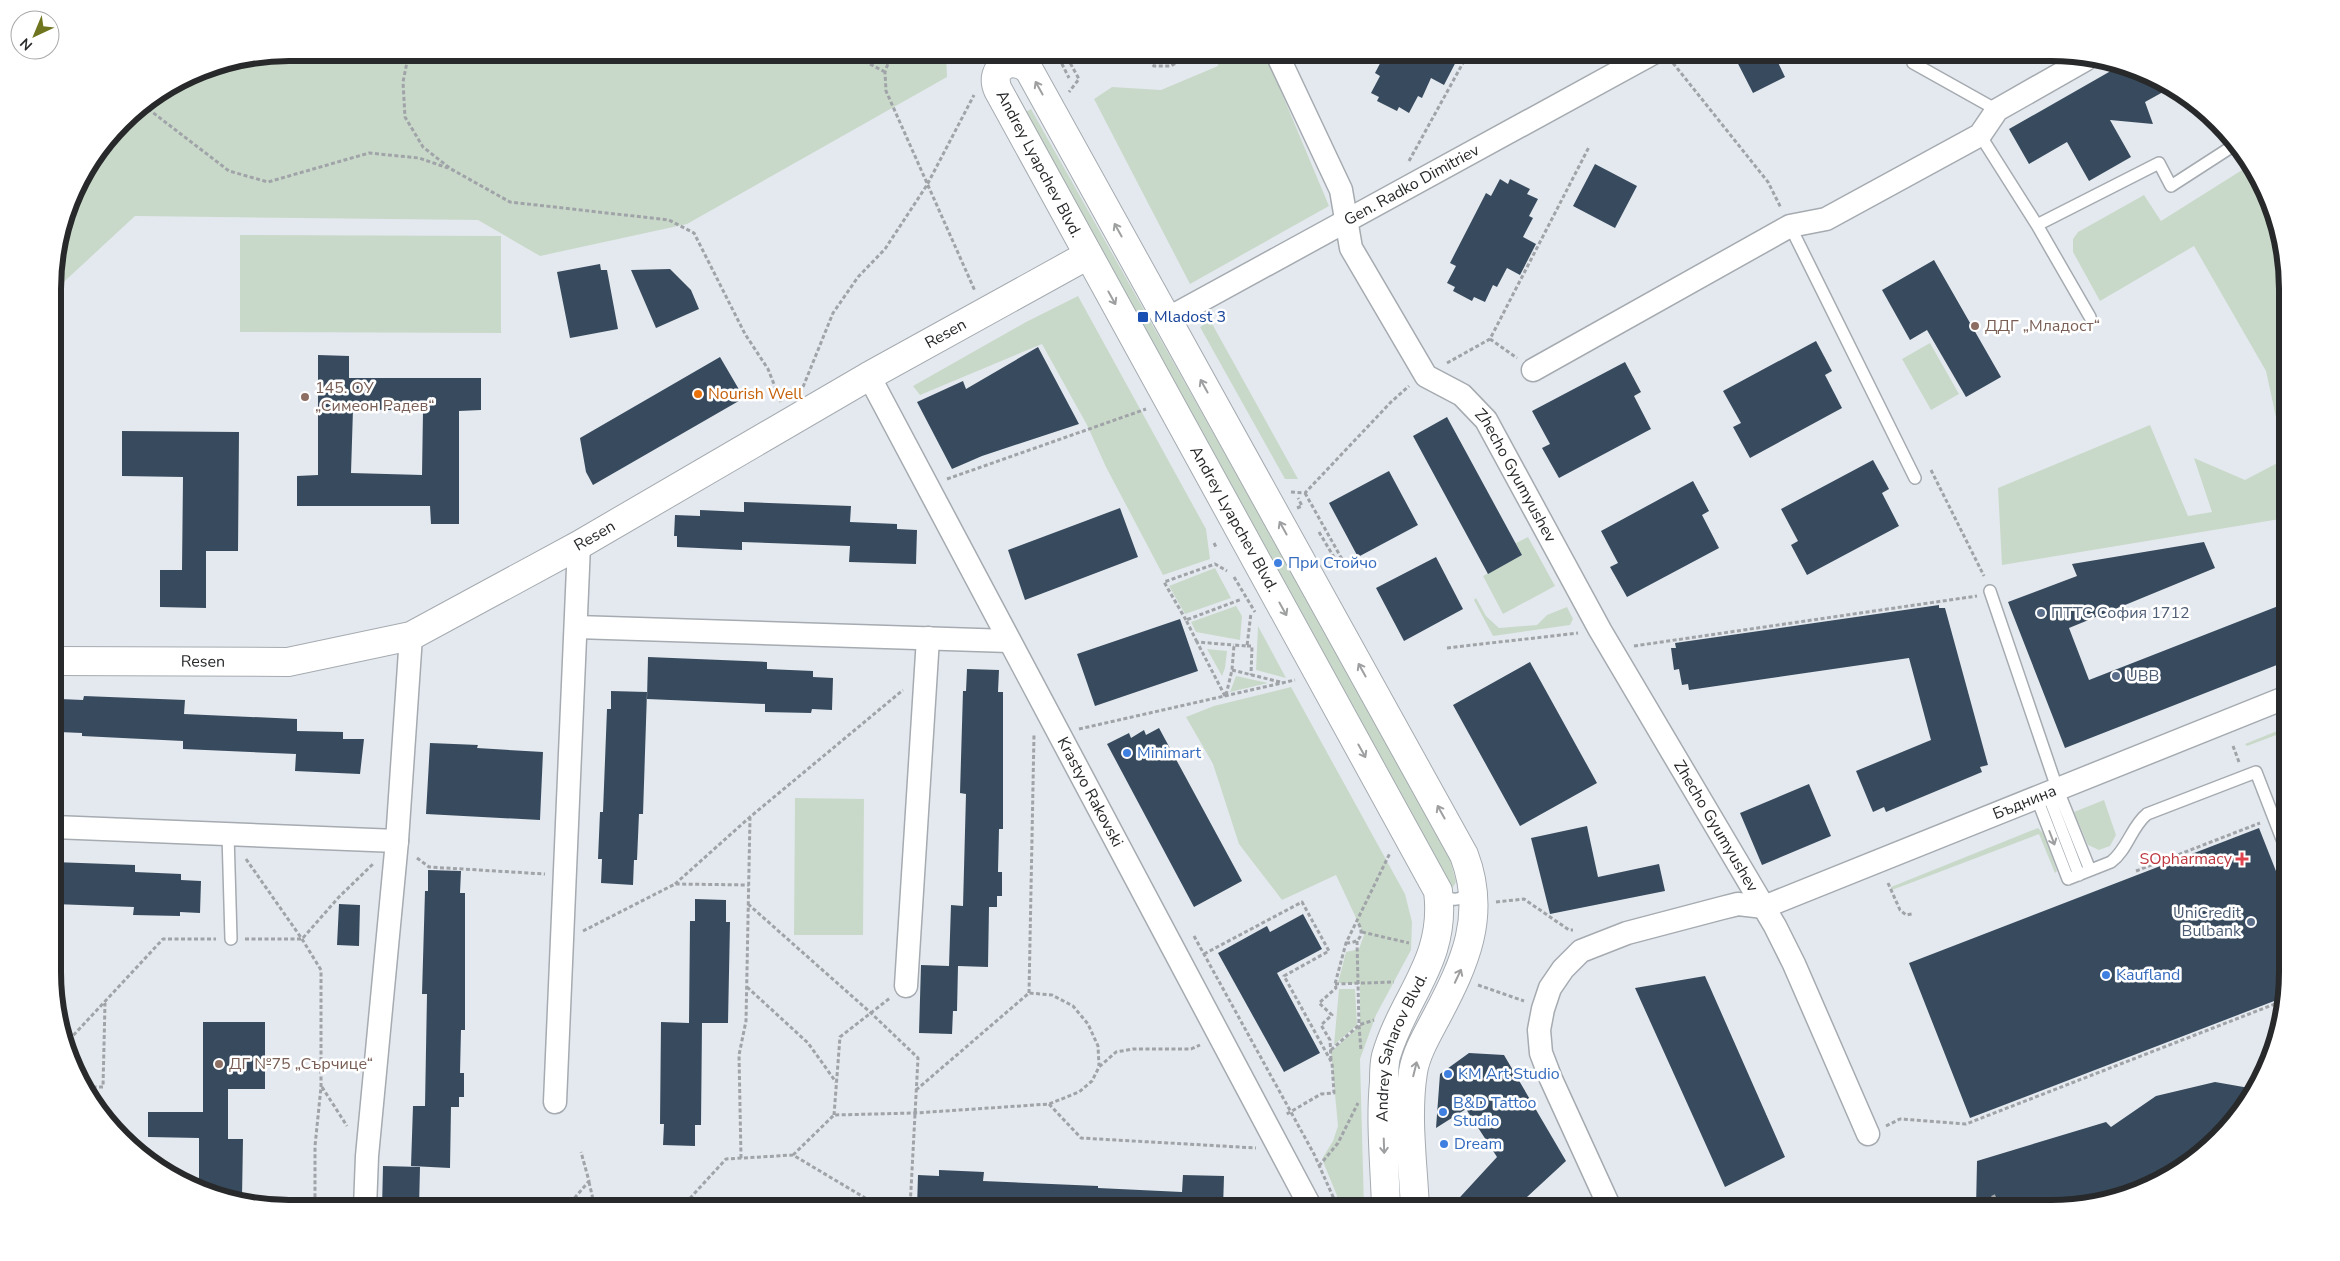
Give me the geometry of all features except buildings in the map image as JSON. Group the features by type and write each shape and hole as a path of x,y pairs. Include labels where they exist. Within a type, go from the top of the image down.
{"main road":[{"name":"Andrey Lyapchev Blvd.","path":"1438,891 996,84 996,73 1004,65 1020,63 1029,70 1464,855"},
{"name":"Resen","path":"61,661 288,662 411,636 579,545 869,376 1088,255"},
{"name":"Andrey Saharov Blvd.","path":"1386,1200 1382,1097 1386,1057 1419,1002 1458,976 1466,956 1482,893 1464,855"},
{"name":"Andrey Saharov Blvd.","path":"1415,1200 1411,1106 1413,1070 1419,1002 1435,947 1440,908 1438,891"}],"street":[{"name":"Zhecho Gyumyushev","path":"1280,61 1341,190 1351,248 1426,376 1462,394 1486,420 1600,630 1764,907 1794,964 1868,1134"},
{"name":"Gen. Radko Dimitriev","path":"1168,319 1633,61"},
{"path":"1533,370 1790,226 1826,218 1980,135 1997,110 2079,63"},
{"name":"Krastyo Rakovski","path":"869,376 1307,1200"},
{"path":"555,1102 579,545"},
{"path":"576,627 1009,641"},
{"path":"365,1200 367,1156 397,841 411,636"},
{"path":"906,986 928,638"},
{"name":"Бъднина","path":"1764,907 2279,700"},
{"path":"61,827 397,841"},
{"path":"1606,1200 1541,1053 1539,1030 1550,988 1563,969 1581,951 1627,934 1738,904 1764,907"}],"lane":[{"path":"1913,63 1997,110"},
{"path":"1980,135 2038,225 2090,317"},
{"path":"2038,225 2159,163 2171,186 2230,148"},
{"path":"1790,226 1915,478"},
{"path":"1984,593 2047,792 2079,875"},
{"path":"2047,792 2068,879 2117,857 2136,827 2148,814 2256,772 2279,831"},
{"path":"2047,792 2090,870"},
{"path":"228,834 231,938"},
{"path":"1438,891 1447,899 1457,900 1466,895 1482,893"}],"path":[{"path":"407,61 403,82 405,117 423,147 451,169 510,202 669,220 694,233 745,334 797,418"},
{"path":"863,61 884,72"},
{"path":"888,61 884,72 886,91 984,312"},
{"path":"1060,61 1069,78"},
{"path":"1069,61 1079,79 1069,92"},
{"path":"1148,61 1154,66 1171,66 1179,61"},
{"path":"1408,163 1464,61"},
{"path":"1669,61 1672,62 1768,182 1790,226"},
{"path":"797,418 803,383 833,313 858,277 885,249 927,184 973,96"},
{"path":"149,109 230,171 268,182 369,153 419,158 451,169"},
{"path":"1445,364 1490,339 1589,147"},
{"path":"1490,339 1533,370"},
{"path":"1284,492 1305,493 1391,402 1410,386"},
{"path":"927,486 1152,407"},
{"path":"1305,493 1342,562 1327,570"},
{"path":"1319,532 1338,564"},
{"path":"1225,696 1164,582 1215,564 1227,571"},
{"path":"1234,576 1252,612 1247,646"},
{"path":"1631,646 1984,593"},
{"path":"1186,620 1242,598"},
{"path":"1446,648 1600,630"},
{"path":"1197,642 1252,646 1251,675"},
{"path":"1225,696 1232,670 1234,645"},
{"path":"1232,670 1285,683"},
{"path":"562,942 675,884 750,817 925,672"},
{"path":"1059,734 1302,679"},
{"path":"1029,993 1034,729"},
{"path":"2233,746 2240,764"},
{"path":"741,1158 739,1055 746,1021 750,817"},
{"path":"2136,871 2248,830 2262,822"},
{"path":"228,834 302,939 321,970 321,1086 315,1146 315,1200"},
{"path":"71,1037 162,939 302,939 339,897 397,841 429,867 565,875"},
{"path":"1267,1126 1321,1094 1334,1093 1330,1040 1321,1025 1332,1015 1319,1003 1336,988 1335,984 1346,943 1390,852"},
{"path":"1888,882 1900,910 1906,915 1912,914"},
{"path":"675,884 748,886"},
{"path":"1482,893 1524,899 1569,930 1581,927"},
{"path":"1204,954 1302,902 1329,951 1284,976 1332,1063"},
{"path":"748,904 871,1013 918,1058 910,1200"},
{"path":"1356,920 1362,932 1410,944"},
{"path":"1362,932 1357,941 1359,1025 1362,1054"},
{"path":"1194,936 1291,1112 1334,1200"},
{"path":"1346,943 1357,941"},
{"path":"1335,984 1358,985 1419,1002"},
{"path":"1478,985 1543,1009"},
{"path":"747,986 808,1043 836,1083"},
{"path":"834,1116 840,1037 906,986"},
{"path":"916,1090 1029,993 1052,995 1073,1006 1088,1024 1098,1046 1099,1067"},
{"path":"93,1087 103,1087 104,1002"},
{"path":"1868,1134 1900,1120 1966,1124 2277,1003"},
{"path":"1330,1051 1359,1025 1379,1018"},
{"path":"792,1155 834,1116 915,1113 1049,1104 1079,1092 1092,1081 1099,1067 1116,1052 1133,1048 1191,1049 1219,1035"},
{"path":"321,1086 367,1156"},
{"path":"1319,1166 1338,1143 1360,1099"},
{"path":"1049,1104 1081,1138 1279,1149"},
{"path":"582,1152 593,1200"},
{"path":"688,1200 726,1159 792,1155 868,1200"},
{"path":"573,1200 589,1182"},
{"path":"1986,1200 1997,1195"}],"green space":[{"path":"289,61 946,61 947,77 687,224 540,256 478,220 135,216 61,284 63,259 73,216 85,188 108,150 150,108 175,92 216,73 259,63"},
{"path":"1218,61 1268,61 1329,206 1190,284 1094,99 1112,87 1161,90 1218,66"},
{"path":"1031,109 1442,840 1449,855 1456,882 1452,889 1024,113"},
{"path":"2244,169 2248,175 2267,216 2277,259 2279,289 2279,431 2266,371 2194,246 2100,301 2073,252 2073,239 2078,232 2144,195 2161,221"},
{"path":"240,235 501,236 501,333 240,332"},
{"path":"1078,296 1206,529 1210,559 1163,575 1106,467 1087,425 1042,344 920,395 913,386 1026,322"},
{"path":"1210,320 1298,479 1285,479 1200,327"},
{"path":"1930,343 1959,394 1931,410 1902,359"},
{"path":"2150,425 2188,516 2212,512 2194,458 2245,480 2279,462 2279,519 2002,565 1998,488"},
{"path":"1528,537 1555,586 1503,614 1483,576 1522,555 1516,543"},
{"path":"1215,568 1231,598 1185,614 1169,586"},
{"path":"1476,598 1486,616 1499,628 1537,625 1547,615 1567,607 1573,619 1570,625 1493,636 1474,600"},
{"path":"1236,606 1242,616 1240,640 1196,632 1191,622"},
{"path":"1258,626 1286,678 1256,670"},
{"path":"1207,649 1227,651 1222,676"},
{"path":"1236,676 1268,683 1230,692"},
{"path":"1291,687 1405,894 1412,922 1411,950 1376,1015 1360,1059 1364,1200 1339,1200 1322,1159 1333,1141 1338,1126 1331,1052 1360,1025 1360,984 1338,983 1346,952 1359,949 1364,935 1336,875 1282,900 1239,844 1213,764 1186,717 1214,706"},
{"path":"2279,730 2279,734 2247,746 2245,744"},
{"path":"795,798 864,799 863,935 794,935"},
{"path":"2104,800 2116,835 2110,846 2099,850 2088,845 2074,812"},
{"path":"2038,828 2044,834 2057,871 2055,873 2039,834 1892,890 1891,887"},
{"path":"1339,989 1355,989 1357,1025 1334,1045"}],"place":[{"name":"Mladost 3","path":"1143,317"},
{"name":"ДДГ „Младост“","path":"1975,326"},
{"name":"Nourish Well","path":"698,394"},
{"name":"145. ОУ „Симеон Радев“","path":"305,397"},
{"name":"При Стойчо","path":"1278,563"},
{"name":"ПТТС София 1712","path":"2041,613"},
{"name":"UBB","path":"2116,676"},
{"name":"Minimart","path":"1127,753"},
{"name":"SOpharmacy","path":"2242,859"},
{"name":"UniCredit Bulbank","path":"2251,922"},
{"name":"Kaufland","path":"2106,975"},
{"name":"ДГ №75 „Сърчице“","path":"219,1064"},
{"name":"KM Art Studio","path":"1448,1074"},
{"name":"B&D Tattoo Studio","path":"1443,1112"},
{"name":"Dream","path":"1444,1144"}]}
